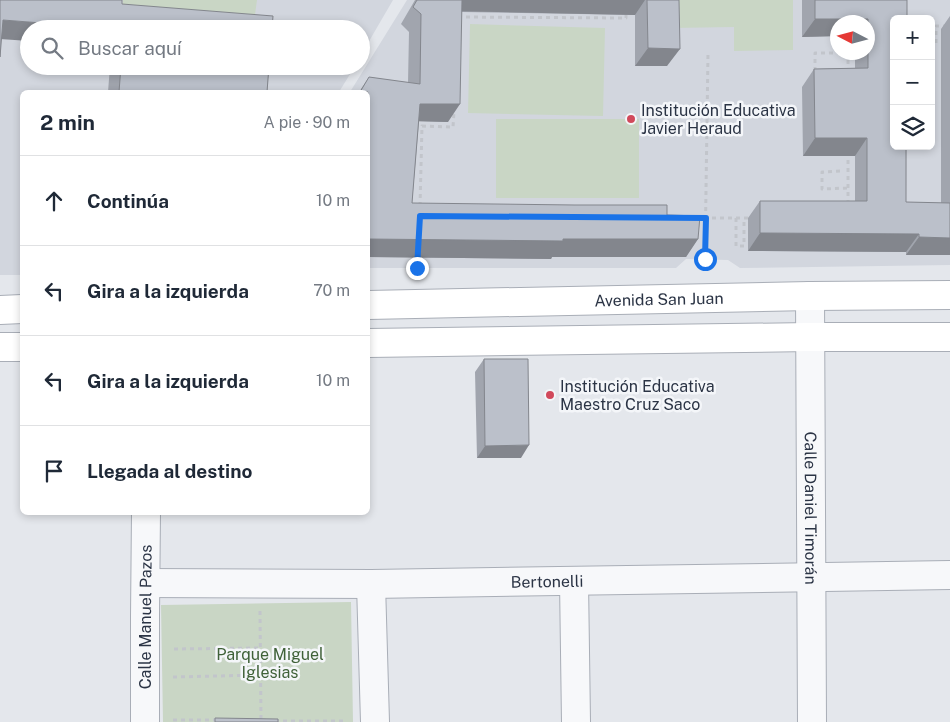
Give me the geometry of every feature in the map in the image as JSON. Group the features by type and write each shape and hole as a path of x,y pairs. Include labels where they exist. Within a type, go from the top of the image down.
{"main road":[{"name":"Avenida San Juan","path":"370,305 950,295"},
{"path":"0,310 20,310"},
{"path":"370,343 950,337"},
{"path":"0,347 20,347"}],"street":[{"name":"Calle Daniel Timorán","path":"810,296 812,722"},
{"name":"Calle Manuel Pazos","path":"145,721 146,515"},
{"name":"Bertonelli","path":"146,583 371,584 950,575"},
{"path":"574,581 576,722"},
{"path":"371,584 375,722"}],"path":[{"path":"457,26 457,16 626,18 626,9"},
{"path":"935,46 936,26 950,26"},
{"path":"705,259 708,53"},
{"path":"824,70 815,70 815,53 830,53"},
{"path":"848,60 848,72"},
{"path":"420,207 422,126 453,127 454,108"},
{"path":"848,150 848,208"},
{"path":"840,171 822,172 822,189 848,188"},
{"path":"687,218 755,218"},
{"path":"736,218 736,246 744,246 744,222"},
{"path":"417,268 418,251"},
{"path":"252,721 261,721 260,608"},
{"path":"173,649 260,648"},
{"path":"164,677 260,675"},
{"path":"145,721 223,720"},
{"path":"271,721 375,722"}],"shaded area":[{"path":"0,0 393,0 370,40 370,20 20,20 20,75 349,75 340,90 20,90 20,275 0,275"},
{"name":"Institución Educativa Javier Heraud","path":"407,0 950,0 950,265 740,268 728,260 686,259 676,268 370,268 370,90 351,90 361,75 370,75 370,60"}],"green space":[{"path":"123,0 257,0 254,20 236,20 122,7"},
{"path":"672,0 793,0 793,50 734,51 734,27 672,28"},
{"path":"470,24 605,28 603,116 468,113"},
{"path":"496,119 639,119 639,198 496,198"},
{"name":"Parque Miguel Iglesias","path":"351,602 353,722 163,722 161,605"}],"building":[{"path":"0,0 122,0 122,4 273,16 273,20 3,20 0,57"},
{"path":"417,0 462,0 460,104 420,104 412,203 667,205 667,215 700,216 698,239 563,239 563,241 370,239 370,90 361,90 369,77 420,84 421,14 413,7"},
{"path":"647,0 679,0 680,49 648,48"},
{"path":"815,0 907,0 907,15 890,15 890,150 906,150 906,202 950,203 950,238 919,237 919,234 760,233 760,201 867,201 867,138 815,138 814,69 868,68 868,60 875,60 875,15 830,15 830,19 815,19"},
{"path":"120,75 268,75 267,90 119,90"},
{"path":"484,359 528,359 529,445 485,446"},
{"path":"215,718 278,719 278,722 215,722"}],"place":[{"name":"Institución Educativa Javier Heraud","path":"631,119"},
{"name":"Institución Educativa Maestro Cruz Saco","path":"550,395"}],"route":[{"path":"417,268 420,216 706,218 705,259"}]}
